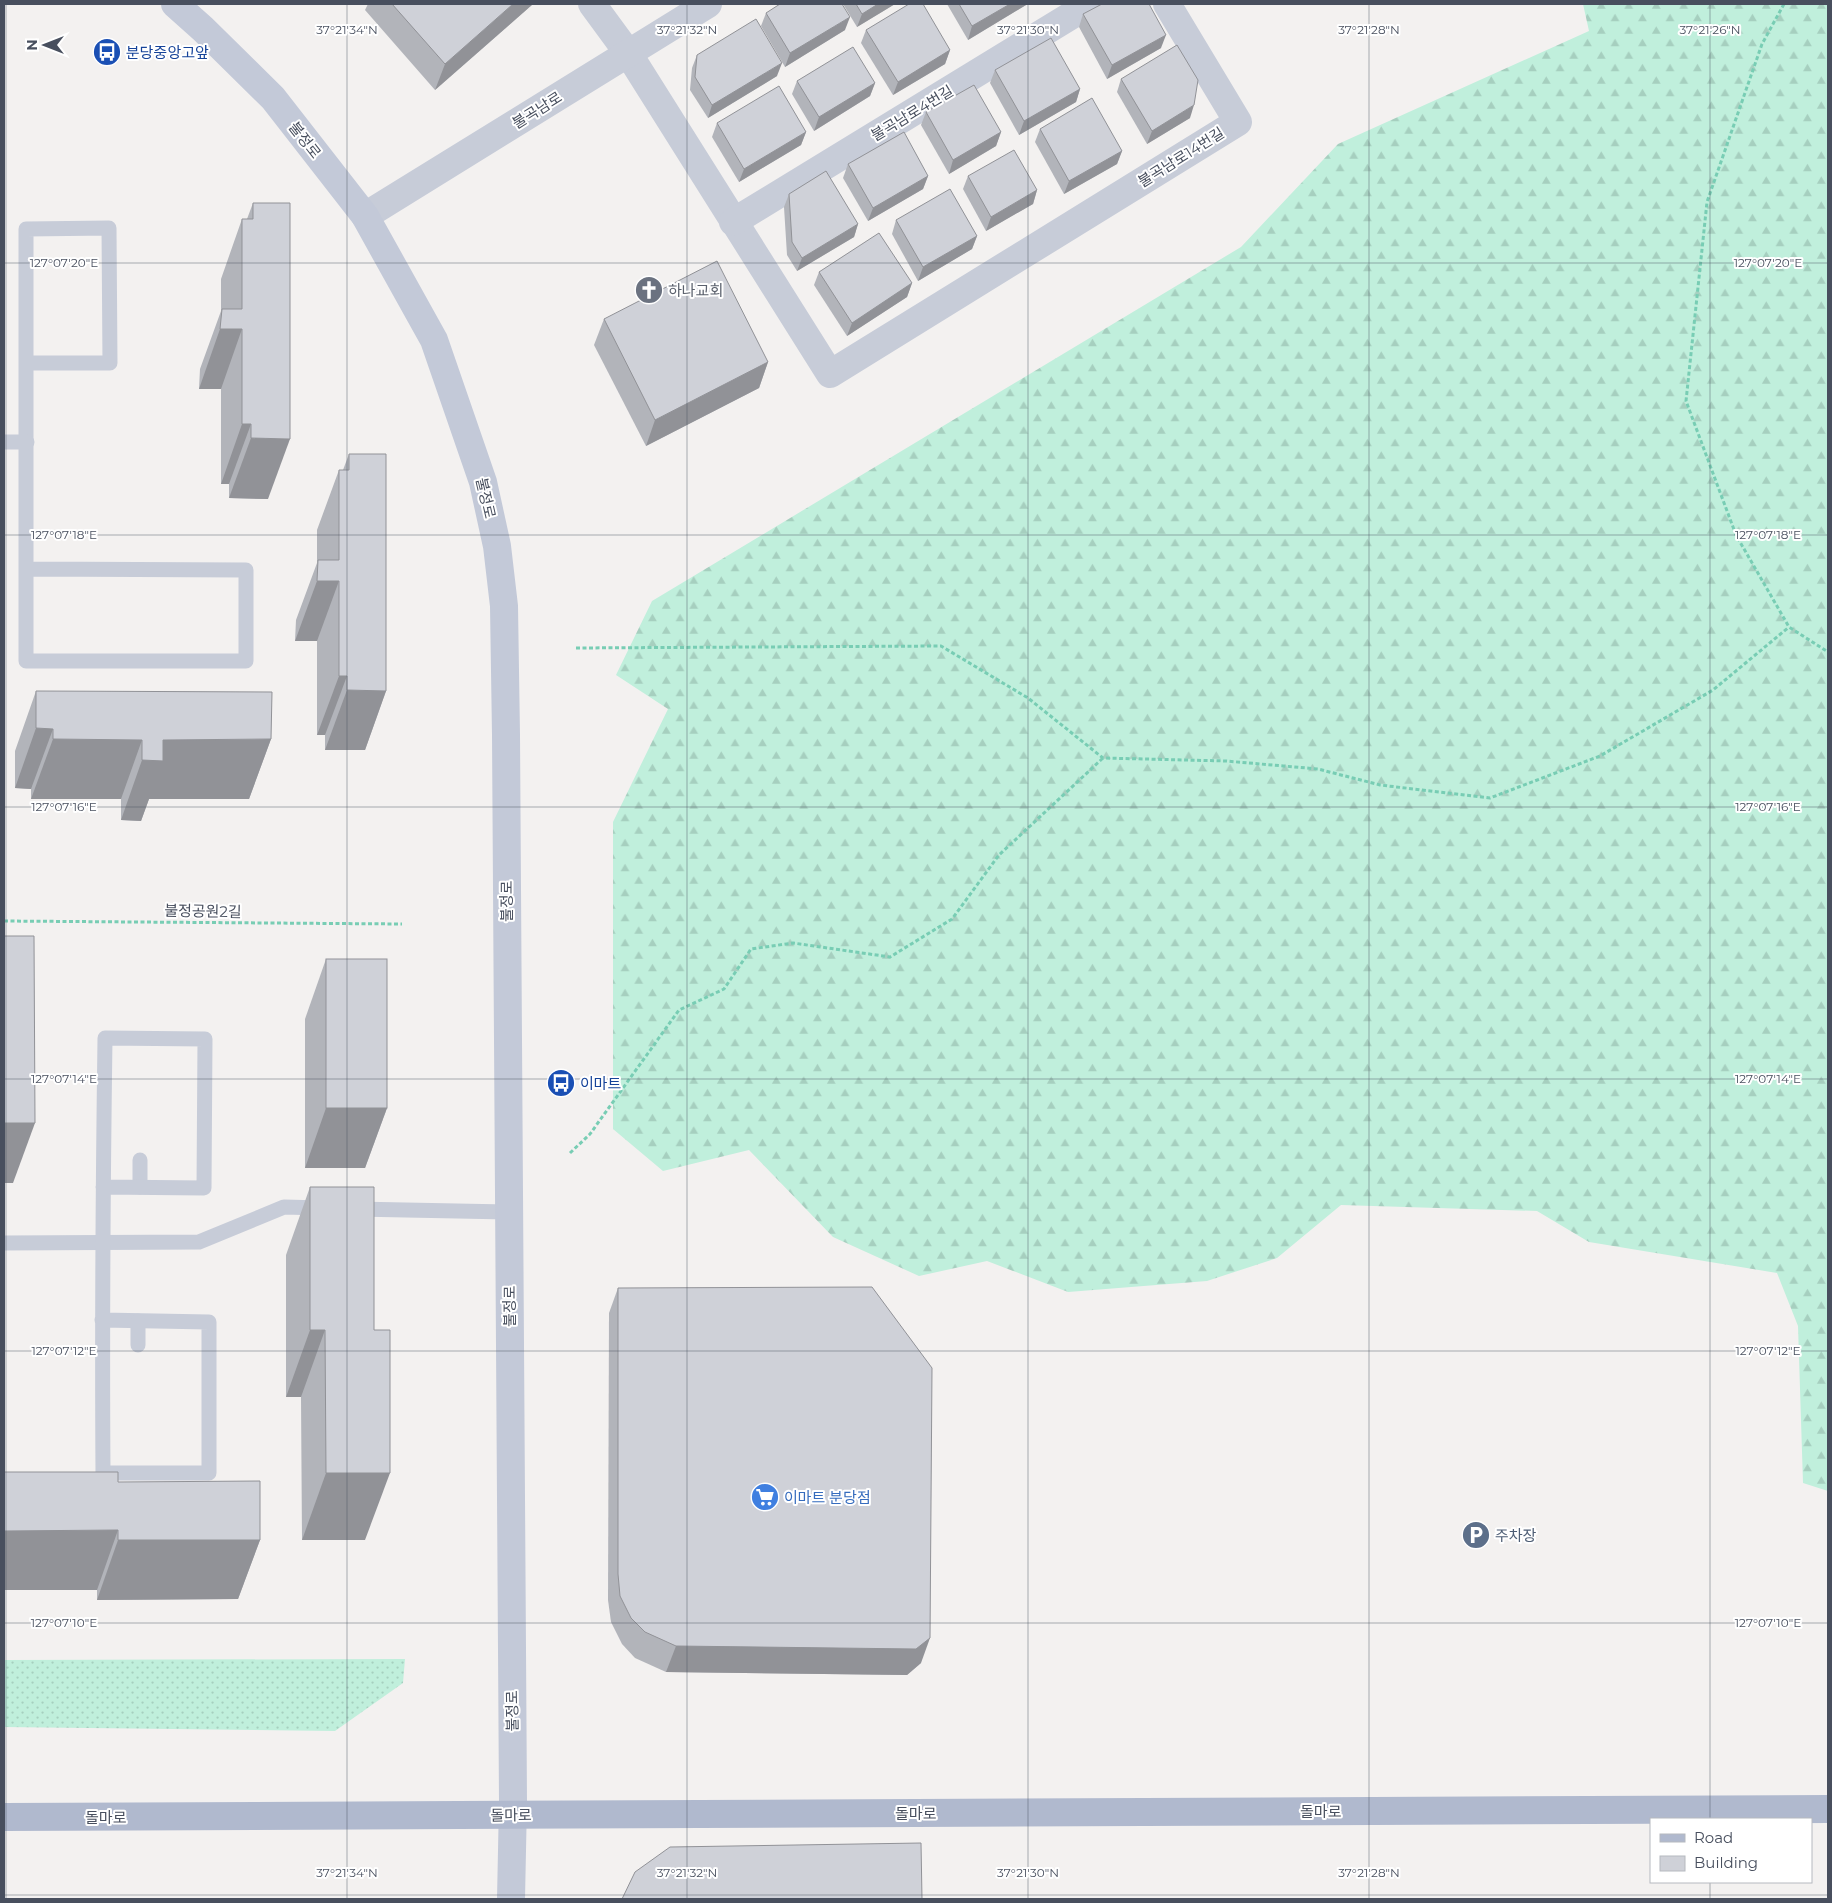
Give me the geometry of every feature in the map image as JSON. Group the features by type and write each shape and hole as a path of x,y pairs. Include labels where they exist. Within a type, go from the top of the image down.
{"main road":[{"name":"불정로","path":"175,4 273,98 365,216 434,340 483,482 497,546 504,606 505,648 511,1899"},
{"name":"돌마로","path":"4,1817 1828,1809"}],"street":[{"path":"592,4 628,53 733,222"},
{"name":"불곡남로","path":"365,216 708,4"},
{"name":"불곡남로4번길","path":"733,222 1090,4"},
{"name":"불곡남로14번길","path":"733,222 830,374 1238,122 1167,4"}],"lane":[{"path":"27,363 110,363 109,228 26,229 26,661 246,661 246,570 27,569"},
{"path":"4,442 27,442"},
{"path":"102,1320 209,1322 209,1473 104,1473 102,1320 102,1242 105,1038 205,1039 204,1188 103,1187"},
{"path":"140,1160 140,1187"},
{"path":"4,1243 198,1242 284,1207 508,1212"},
{"path":"138,1321 138,1345"}],"path":[{"path":"1784,4 1762,44 1707,202 1686,401 1736,535 1789,627 1828,652"},
{"path":"576,648 941,646 1028,698 1103,758 1226,761 1318,769 1380,785 1490,798 1600,756 1713,690 1789,627"},
{"path":"570,1153 590,1134 679,1010 724,989 751,949 793,943 890,957 952,919 1000,855 1103,758"},
{"name":"불정공원2길","path":"4,920 402,924"}],"green space":[{"path":"1583,4 1828,4 1828,1491 1803,1483 1798,1326 1777,1273 1589,1242 1537,1211 1341,1205 1277,1258 1207,1281 1068,1292 987,1261 919,1276 833,1237 749,1150 663,1171 613,1129 613,822 668,709 616,675 652,601 1241,247 1338,144 1589,31"},
{"path":"405,1659 403,1683 335,1731 4,1727 4,1660"}],"building":[{"path":"392,4 513,4 445,64"},
{"path":"780,4 842,4 850,17 790,53 766,13"},
{"path":"856,4 878,4 862,14"},
{"path":"909,4 923,4 950,50 898,82 866,30"},
{"path":"959,4 1010,4 972,26"},
{"path":"1102,4 1149,4 1166,35 1112,65 1083,14"},
{"path":"756,19 782,63 712,105 695,77 697,55"},
{"path":"1051,38 1080,89 1024,121 995,70"},
{"path":"1177,45 1198,80 1194,105 1152,131 1121,79"},
{"path":"853,47 875,83 819,117 797,81"},
{"path":"974,85 1001,132 953,160 926,112"},
{"path":"779,86 806,132 744,169 717,123"},
{"path":"1092,98 1122,151 1069,181 1040,129"},
{"path":"904,132 928,176 873,208 848,164"},
{"path":"1014,150 1037,190 991,217 968,176"},
{"path":"826,171 858,224 802,258 792,242 789,194"},
{"path":"950,189 977,236 923,267 896,220"},
{"path":"253,203 290,203 290,439 251,438 251,424 242,424 242,329 220,329 222,309 242,309 242,219 253,219"},
{"path":"879,233 912,283 852,323 819,272"},
{"path":"717,261 768,362 655,420 604,319"},
{"path":"349,454 386,454 386,691 347,690 347,676 339,676 339,581 317,581 318,560 339,560 339,470 349,470"},
{"path":"36,691 272,692 271,739 163,740 163,761 142,760 142,740 53,739 53,729 36,728"},
{"path":"4,936 34,936 35,1123 4,1123"},
{"path":"326,959 387,959 387,1108 326,1108"},
{"path":"310,1187 374,1187 374,1330 390,1330 390,1473 326,1473 325,1330 310,1330"},
{"name":"이마트 분당점","path":"872,1287 932,1368 930,1638 916,1649 676,1646 645,1632 631,1618 620,1596 618,1574 618,1288"},
{"path":"4,1472 118,1472 118,1482 260,1481 260,1540 118,1540 118,1530 4,1531"},
{"path":"921,1843 922,1899 622,1899 635,1872 670,1847"}],"place":[{"name":"분당중앙고앞","path":"107,52"},
{"name":"하나교회","path":"649,290"},
{"name":"이마트","path":"561,1083"},
{"name":"이마트 분당점","path":"765,1497"},
{"name":"주차장","path":"1476,1535"}]}
